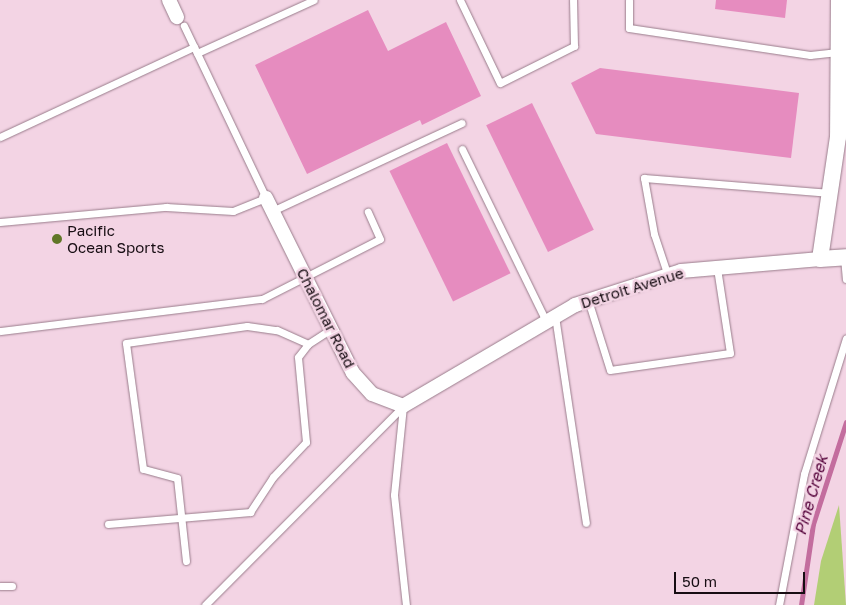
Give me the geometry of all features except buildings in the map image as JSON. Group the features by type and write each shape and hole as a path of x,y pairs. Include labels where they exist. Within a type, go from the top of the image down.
{"street":[{"path":"169,0 181,21"},
{"path":"820,259 838,138 840,0"},
{"name":"Chalomar Road","path":"269,205 354,373 372,394 403,406"},
{"name":"Detroit Avenue","path":"403,406 438,382 551,318 588,300 668,276 717,268 845,257"}],"lane":[{"path":"0,137 195,50 314,0"},
{"path":"460,0 500,83 574,46 573,0"},
{"path":"630,0 629,28 810,55 838,52"},
{"path":"181,21 269,205"},
{"path":"0,222 166,207 233,211 269,205 462,123"},
{"path":"462,149 551,318 586,523"},
{"path":"668,276 654,234 644,178 830,193"},
{"path":"0,331 262,299 380,238 368,212"},
{"path":"845,257 846,279"},
{"path":"588,300 610,370 730,353 717,268"},
{"path":"186,561 178,478 143,469 126,343 247,326 277,330 308,344"},
{"path":"108,524 250,512 273,477 306,442 298,357 308,344 331,329"},
{"path":"779,605 804,474 846,338"},
{"path":"205,605 403,406"},
{"path":"403,406 394,495 406,605"},
{"path":"0,586 12,586"}],"green space":[{"path":"839,505 846,605 814,605 821,561"}],"waterway":[{"name":"Pine Creek","path":"801,605 813,524 846,422"}],"place":[{"name":"Pacific Ocean Sports","path":"57,239"}]}
